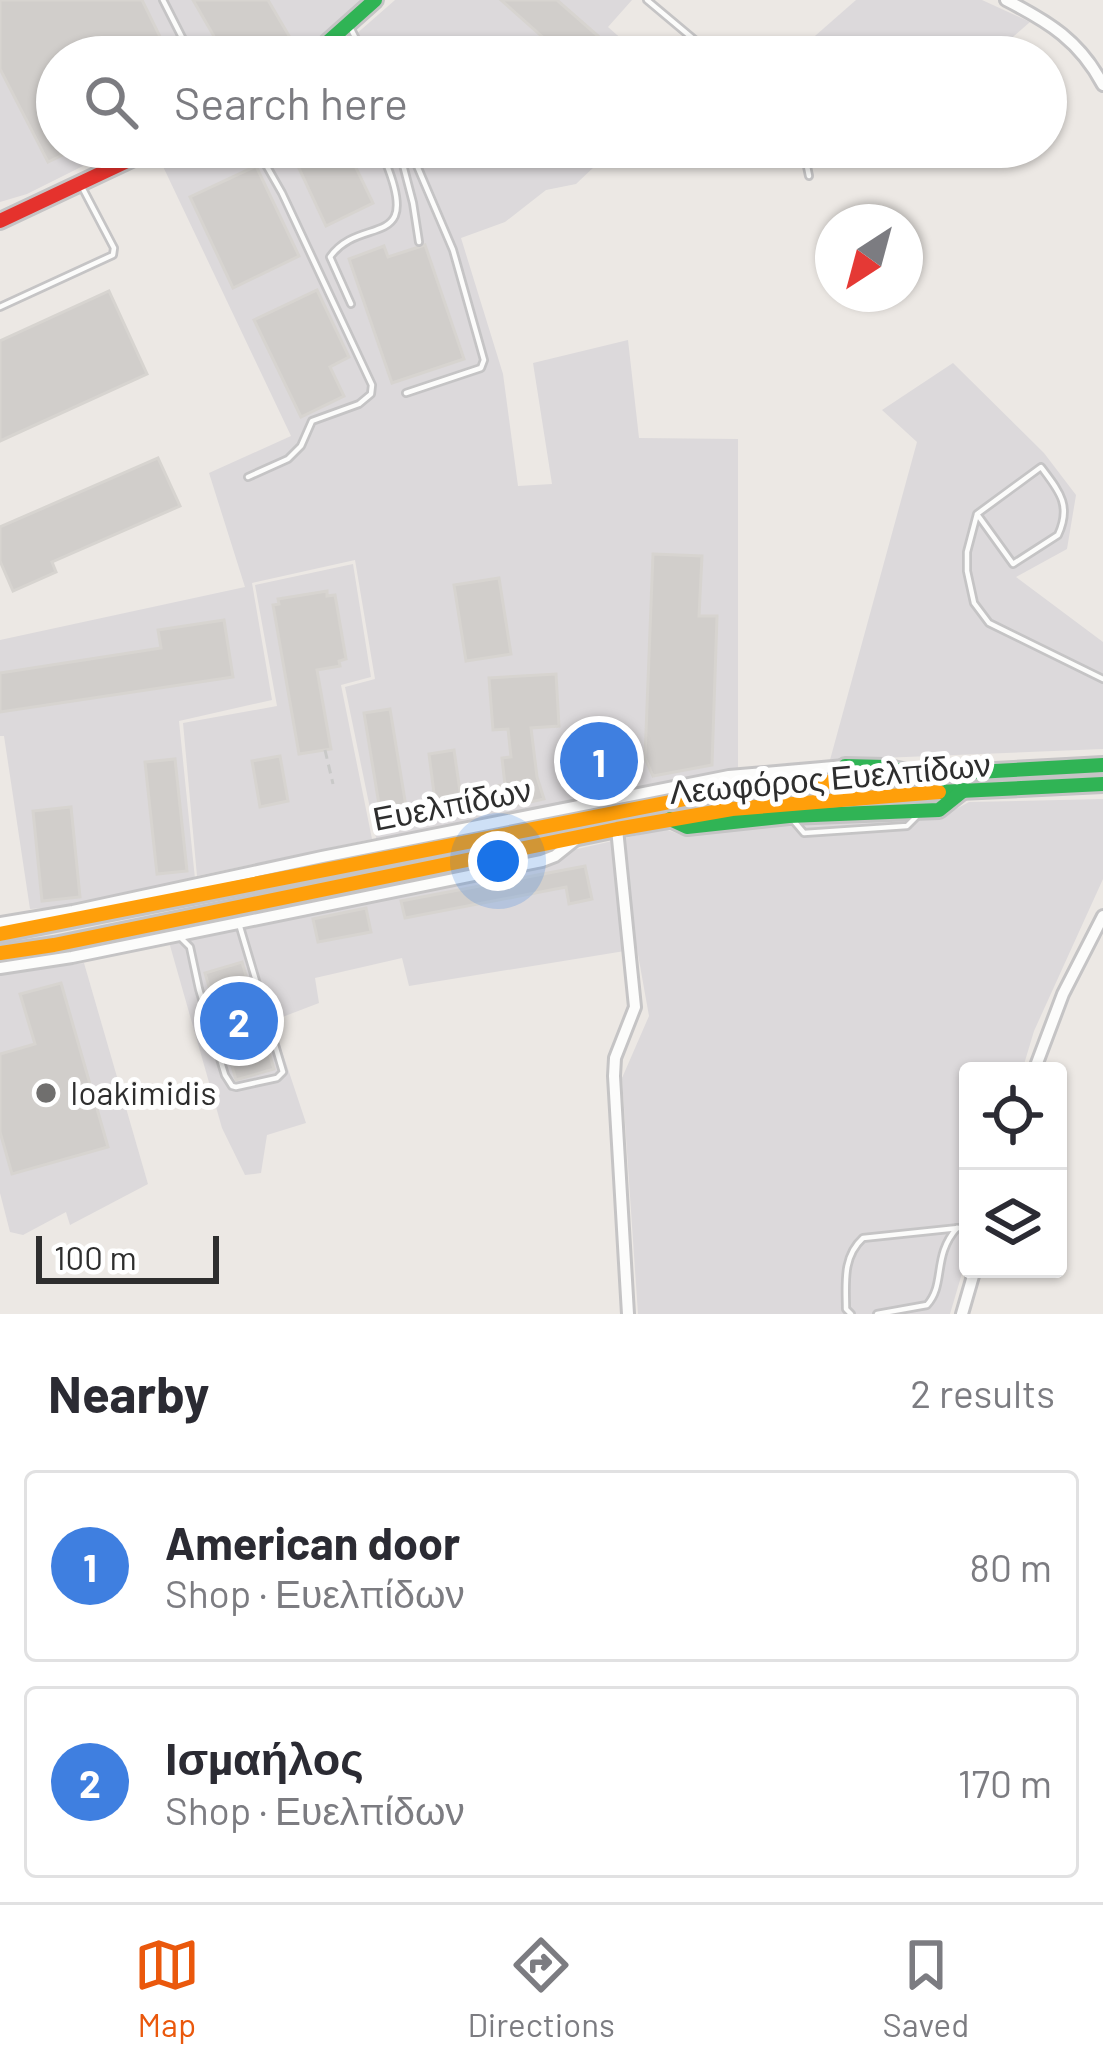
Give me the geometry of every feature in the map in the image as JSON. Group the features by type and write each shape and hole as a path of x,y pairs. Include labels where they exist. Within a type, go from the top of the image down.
{"main road":[{"path":"335,36 375,0"},
{"path":"0,221 113,168"},
{"name":"Λεωφόρος Ευελπίδων","path":"0,934 324,863 730,783 846,772 916,775 1103,765"},
{"name":"Λεωφόρος Ευελπίδων","path":"0,953 176,927 616,829 733,808 831,807 964,790 1103,784"},
{"path":"670,819 687,827 831,807 939,810 964,790"}],"street":[{"path":"1006,0 1066,36"},
{"path":"1067,36 1103,85"},
{"path":"616,829 635,1007 615,1058 614,1076 628,1314"},
{"path":"0,968 72,957 176,927 238,922 542,861 578,838"},
{"path":"0,922 134,903"},
{"path":"1037,1062 1063,994 1103,916"},
{"path":"962,1314 972,1278"}],"lane":[{"path":"163,0 181,36"},
{"path":"647,0 690,36"},
{"path":"348,24 354,36"},
{"path":"248,477 287,458 301,446 312,421 359,404 371,394 372,386 268,168"},
{"path":"351,304 330,256 337,247 387,224 396,214 398,201 388,168"},
{"path":"404,168 419,242"},
{"path":"406,393 481,368 484,360 453,250 419,168"},
{"path":"807,168 809,176"},
{"path":"0,307 113,255 114,248 80,184"},
{"path":"976,514 1013,564 1058,535 1065,508 1061,493 1041,467 976,514 968,538 967,571 974,603 989,623 1103,679"},
{"path":"789,816 804,833 907,826 922,810"},
{"path":"176,927 190,947 225,1076 236,1088 277,1078 283,1072 238,922"},
{"path":"851,1314 846,1310 845,1271 863,1238 957,1228"},
{"path":"877,1314 927,1305 932,1300 942,1248 957,1228"}],"path":[{"path":"325,750 333,784"}],"shaded area":[{"path":"0,0 363,0 322,36 36,36 36,168 79,168 0,202"},
{"path":"395,0 632,0 608,27 618,36 354,36"},
{"path":"856,0 982,0 1030,22 1014,36 815,36"},
{"path":"164,168 593,168 576,184 546,190 505,222 461,238 503,374 518,486 552,484 533,363 628,340 639,438 738,439 738,780 379,852 345,687 375,679 355,560 252,583 272,700 179,721 195,879 74,906 30,909 4,736 0,736 0,640 245,587 209,473 291,436"},
{"path":"953,363 1044,453 1076,495 1067,549 1016,577 1103,642 1103,749 830,760 917,442 882,410"},
{"path":"353,564 371,677 341,685 372,839 197,876 183,723 277,706 255,585"},
{"path":"1103,799 1103,879 1034,1031 1025,1062 959,1062 961,1278 950,1314 638,1314 622,1078 649,1016 637,949 409,986 402,958 315,978 319,1003 272,1021 306,1123 267,1135 261,1173 245,1175 222,1128 169,942 665,829 684,836 795,820 945,815 969,802"},
{"path":"84,963 148,1184 70,1225 66,1212 23,1235 10,1232 0,1193 0,974"}],"building":[{"path":"0,0 142,0 160,36 36,36 36,139 0,69"},
{"path":"193,0 268,0 289,36 214,36"},
{"path":"501,0 557,0 598,36 541,36"},
{"path":"257,168 299,256 233,288 190,197"},
{"path":"299,168 356,168 373,203 326,226"},
{"path":"425,245 464,359 392,383 349,259 384,246 388,257"},
{"path":"317,290 349,357 330,367 344,396 301,417 254,320"},
{"path":"109,291 147,374 0,441 0,341"},
{"path":"158,458 180,506 52,562 56,572 13,591 0,561 0,527"},
{"path":"653,554 702,556 699,616 717,616 712,765 653,776 645,758"},
{"path":"499,578 511,654 466,661 454,585"},
{"path":"327,591 327,596 335,595 346,659 339,661 340,666 317,670 331,749 299,754 273,605 279,604 278,599"},
{"path":"224,620 233,677 0,712 0,673 161,648 158,630"},
{"path":"556,674 559,726 531,728 544,799 503,808 498,786 505,785 502,758 511,757 508,729 493,730 489,678"},
{"path":"390,709 409,825 383,829 364,713"},
{"path":"454,750 462,805 436,809 429,754"},
{"path":"280,756 288,801 260,807 252,761"},
{"path":"175,759 187,871 157,874 145,762"},
{"path":"71,807 80,897 42,901 33,811"},
{"path":"585,866 592,899 569,904 566,887 405,918 401,901"},
{"path":"366,908 371,932 318,942 313,919"},
{"path":"242,962 274,1069 236,1080 205,973"},
{"name":"Ioakimidis","path":"61,983 108,1147 12,1174 0,1132 0,1054 35,1044 20,994"}],"traffic: fast":[{"path":"335,36 375,0"},
{"path":"885,777 1103,765"},
{"path":"845,766 906,772"},
{"path":"939,792 1103,784"},
{"path":"670,819 687,827 789,816 939,810 964,790"}],"traffic: slow":[{"path":"0,934 731,790 885,777"},
{"path":"0,953 732,809 939,792"}],"traffic: jam":[{"path":"0,221 112,168"}],"place":[{"name":"American door","path":"599,761"},
{"name":"Ισμαήλος","path":"239,1021"},
{"name":"Ioakimidis","path":"46,1093"}]}
